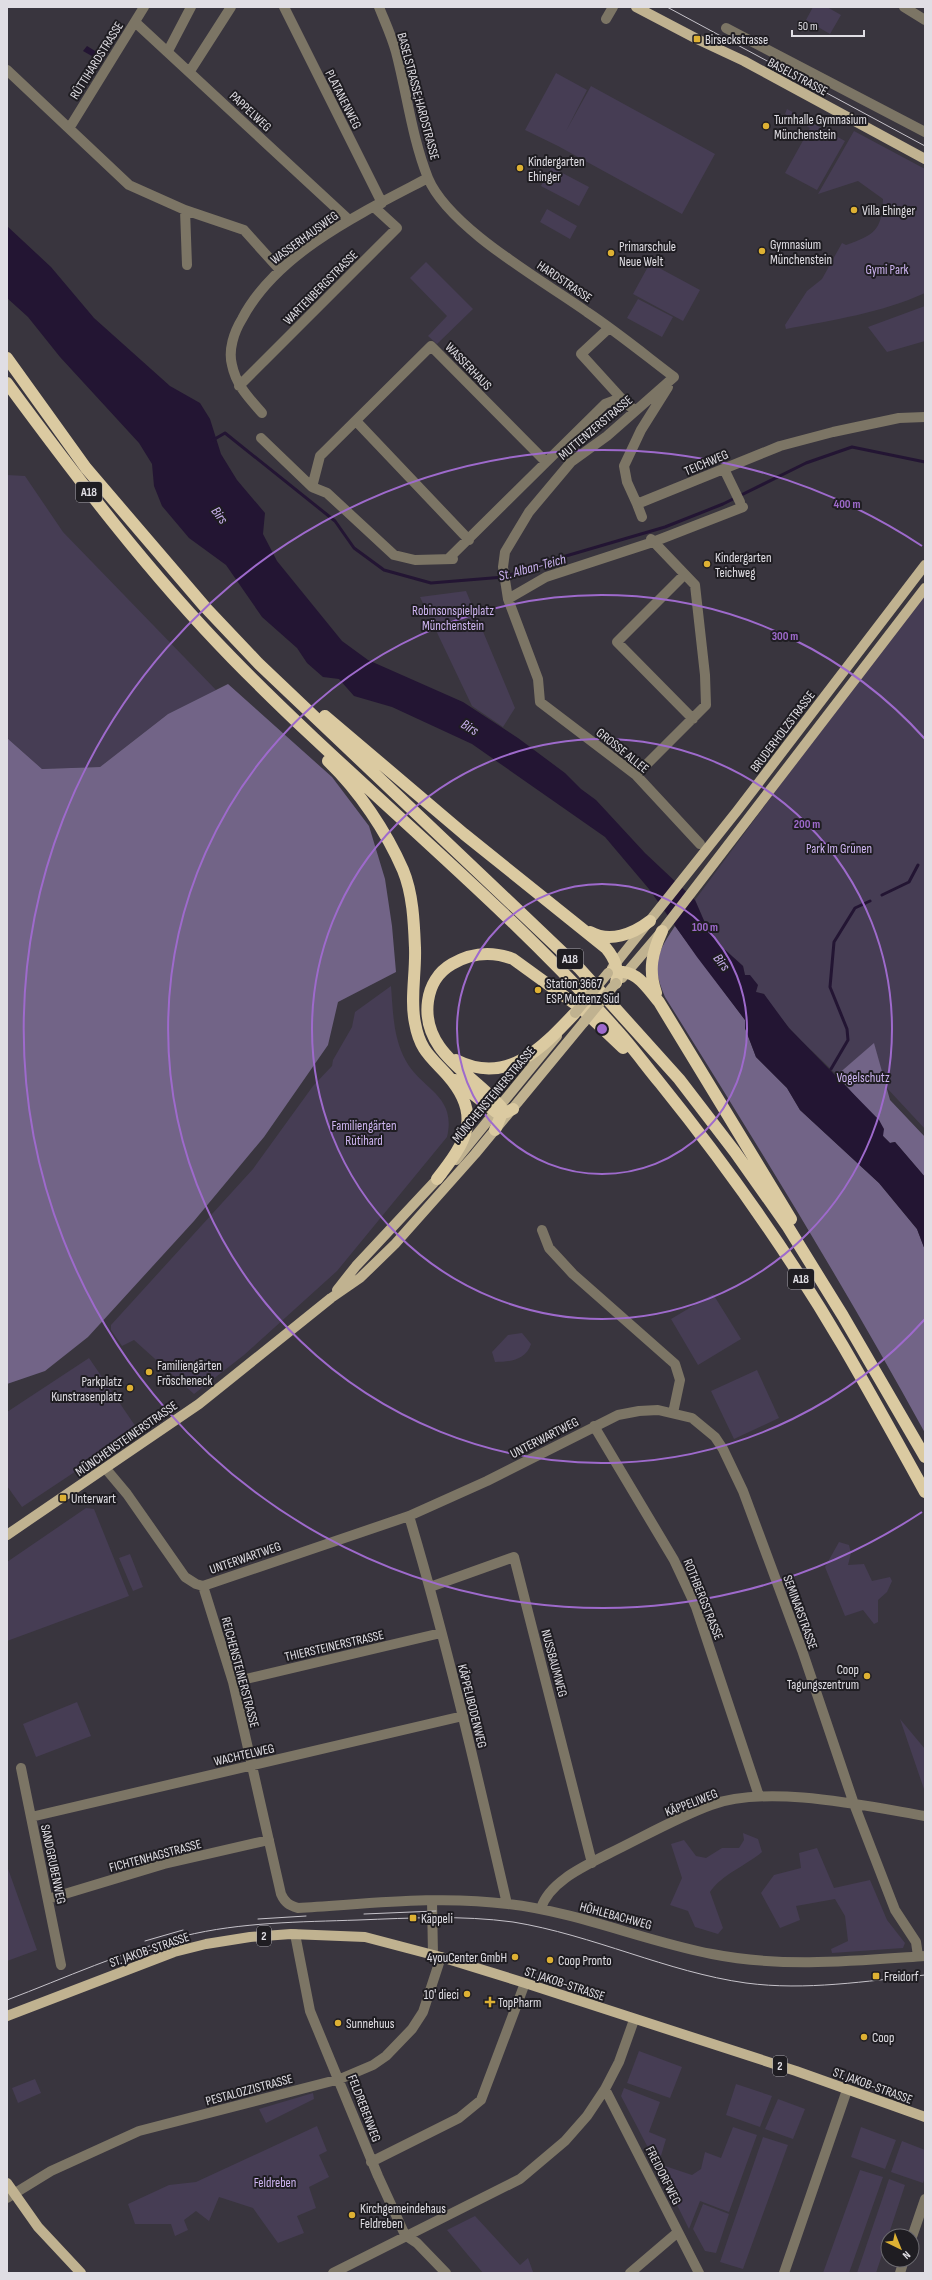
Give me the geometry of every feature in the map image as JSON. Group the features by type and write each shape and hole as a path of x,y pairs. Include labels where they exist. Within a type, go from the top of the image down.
{"highway":[{"name":"A18","path":"7,358 86,468 205,607 258,663 580,969 649,1044 709,1116 760,1186 814,1268 925,1457"},
{"name":"A18","path":"7,383 75,475 150,567 230,656 288,713 531,940 618,1030 720,1160 779,1244 842,1344 925,1492"},
{"path":"205,607 246,640 329,721 383,767 606,948 617,973 639,977 659,1002 774,1188 871,1364"},
{"path":"288,713 298,732 336,769 374,816 404,871 414,926 415,963 413,1010 415,1024 421,1044 430,1058 448,1075 503,1110"},
{"path":"583,929 601,936 629,938 650,921"},
{"path":"659,1002 651,979 647,956 662,931"},
{"path":"503,1110 454,1064 430,1033 426,1011 432,985 439,974 463,958 489,953 513,959 571,1001 657,1080"},
{"path":"445,1054 475,1069 487,1070 505,1067 524,1059 535,1052 575,1013"},
{"path":"437,1179 461,1146 467,1132 468,1111 464,1100 448,1075"},
{"path":"495,1130 503,1110"}],"main road":[{"name":"BASELSTRASSE","path":"636,7 697,39 744,61 925,159"},
{"name":"BRUDERHOLZSTRASSE","path":"916,577 925,561"},
{"name":"BRUDERHOLZSTRASSE","path":"650,921 737,811 925,564"},
{"name":"BRUDERHOLZSTRASSE","path":"662,931 924,590"},
{"name":"MÜNCHENSTEINERSTRASSE","path":"331,1298 356,1266 584,1022 617,973 629,938"},
{"name":"MÜNCHENSTEINERSTRASSE","path":"503,1110 575,1013 617,973 647,956"},
{"name":"MÜNCHENSTEINERSTRASSE","path":"7,1535 106,1469 199,1404 331,1298 360,1278 395,1244 495,1130"},
{"name":"ST. JAKOB-STRASSE","path":"7,2016 174,1952 206,1944 250,1937 295,1934 365,1937 437,1956 525,1983 925,2117"},
{"path":"7,2183 11,2196 81,2273"}],"street":[{"name":"RÜTTIHARDSTRASSE","path":"70,127 144,7"},
{"path":"168,51 192,7"},
{"path":"190,71 231,7"},
{"name":"PLATANENWEG","path":"284,7 378,205"},
{"name":"BASELSTRASSE;HARDSTRASSE","path":"379,7 396,51 411,123 428,178 440,200 458,220 505,256"},
{"path":"606,19 613,7"},
{"path":"904,7 925,20"},
{"name":"PAPPELWEG","path":"135,22 190,71 349,220"},
{"name":"BASELSTRASSE","path":"726,28 925,132"},
{"path":"7,70 70,127 129,185 185,210 244,230 279,270"},
{"name":"WASSERHAUSWEG","path":"262,413 239,386 231,364 231,345 237,327 252,299 279,270 349,220 428,178"},
{"name":"WARTENBERGSTRASSE","path":"239,386 397,228 378,205"},
{"path":"185,210 187,265"},
{"name":"HARDSTRASSE","path":"505,256 609,328 674,377"},
{"path":"609,328 581,354 621,398 635,411"},
{"name":"WASSERHAUS","path":"312,487 320,456 431,346 546,462"},
{"path":"642,517 627,482 624,466 641,430 674,377"},
{"name":"MUTTENZERSTRASSE","path":"540,702 538,679 508,599 503,567 505,552 513,537 550,486 571,462 607,436 674,377"},
{"path":"261,438 312,487 327,493 394,555 415,560 451,559 605,404 621,398"},
{"name":"TEICHWEG","path":"637,504 780,446 833,432 899,418 925,417"},
{"path":"356,421 469,540"},
{"path":"508,599 546,577 652,541 742,505 724,469"},
{"path":"636,775 706,705 706,675 695,586 652,541"},
{"path":"684,575 617,642 692,719"},
{"name":"GROSSE ALLEE","path":"540,702 636,775 700,844"},
{"path":"542,1230 549,1248 573,1274 675,1364 680,1380 673,1413"},
{"name":"UNTERWARTWEG","path":"203,1586 409,1516 487,1481 618,1415 639,1411 658,1410 673,1413"},
{"name":"SEMINARSTRASSE","path":"673,1413 692,1418 715,1437 743,1491 803,1653 854,1804 895,1910 916,1942 922,1956"},
{"name":"ROTHBERGSTRASSE","path":"594,1426 674,1560 696,1607 759,1796"},
{"path":"106,1469 127,1494 185,1577 196,1584 203,1586"},
{"name":"KÄPPELIBODENWEG","path":"409,1516 430,1587 463,1716 506,1904"},
{"name":"NUSSBAUMWEG","path":"430,1587 514,1557 592,1862"},
{"name":"REICHENSTEINERSTRASSE","path":"203,1586 233,1682 251,1766 284,1901 298,1908"},
{"name":"THIERSTEINERSTRASSE","path":"233,1682 441,1633"},
{"name":"WACHTELWEG","path":"31,1817 463,1716"},
{"name":"SANDGRUBENWEG","path":"21,1768 61,1965"},
{"name":"KÄPPELIWEG","path":"541,1908 545,1898 555,1886 592,1862 712,1804 759,1796 854,1804 925,1816"},
{"name":"FICHTENHAGSTRASSE","path":"48,1898 164,1864 269,1840"},
{"path":"432,1901 437,1956"},
{"name":"HÖHLEBACHWEG","path":"298,1908 432,1901 506,1904 541,1908 711,1954 737,1958 790,1963 922,1956"},
{"name":"FELDREBENWEG","path":"295,1934 310,2011 340,2079 372,2162 405,2235 417,2243 446,2273"},
{"name":"PESTALOZZISTRASSE","path":"11,2196 51,2171 139,2131 340,2079 373,2065 398,2044 412,2029 422,2012 437,1956"},
{"path":"372,2162 459,2118 481,2100 525,1983"},
{"path":"333,2273 405,2235 520,2180 565,2142 587,2116 605,2090 619,2062 634,2020"},
{"name":"FREIDORFWEG","path":"605,2090 699,2273"},
{"path":"784,2273 848,2090"},
{"path":"915,2228 925,2199"},
{"path":"630,2273 678,2232"}],"green space":[{"path":"813,7 827,7 841,15 830,34 806,20"},
{"path":"556,73 587,90 566,131 591,86 715,154 682,214 558,146 525,130"},
{"path":"787,109 845,141 817,190 785,173 810,128 785,114"},
{"name":"Gymi Park","path":"854,131 925,169 925,293 874,311 786,329 785,325 807,291 822,279 842,243 846,245 870,234 875,230 881,218 883,199 858,181 818,194"},
{"path":"551,167 589,187 579,206 541,186"},
{"path":"547,209 577,226 570,239 540,222"},
{"path":"426,262 473,309 437,344 428,336 447,316 410,278"},
{"path":"650,263 700,290 683,321 633,294"},
{"path":"638,299 673,317 662,337 627,318"},
{"path":"925,306 925,341 887,352 868,327"},
{"path":"7,475 25,476 63,532 216,690 168,714 100,767 42,769 7,738"},
{"name":"Park Im Grünen","path":"925,589 925,1129 885,1086 874,1044 837,1075 798,1037 771,1006 764,994 756,992 745,976 743,966 723,948 705,923 695,900"},
{"name":"Robinsonspielplatz Münchenstein","path":"466,591 515,708 503,727 472,706 420,597"},
{"path":"228,684 332,777 369,826 385,879 392,926 396,972 338,1002 328,1045 264,1137 194,1221 88,1337 45,1371 7,1384 7,738 42,769 100,767 168,714"},
{"path":"675,926 745,1020 745,1028 756,1057 787,1088 800,1110 879,1183 917,1229 925,1250 925,1433 831,1268 665,997 658,976 658,960 663,945"},
{"name":"Familiengärten Rütihard","path":"391,986 394,1024 398,1043 412,1071 436,1094 447,1111 449,1123 447,1137 337,1271 244,1355 194,1394 134,1340 122,1346 111,1330 111,1325 253,1169 313,1086 332,1066 333,1060 352,1027 355,1012"},
{"name":"Vogelschutz","path":"874,1043 890,1100 925,1137 925,1177 895,1142 890,1143 883,1136 879,1120 866,1109 837,1075"},
{"path":"713,1294 741,1339 698,1365 671,1319"},
{"path":"522,1333 531,1344 525,1354 512,1361 495,1362 492,1352 508,1335"},
{"path":"89,1358 138,1430 22,1507 7,1486 7,1412"},
{"path":"757,1370 779,1418 734,1439 711,1391"},
{"path":"86,1508 94,1509 129,1596 7,1641 7,1562"},
{"path":"839,1542 849,1545 851,1553 848,1565 864,1564 872,1581 890,1577 892,1581 887,1592 878,1600 878,1622 874,1624 863,1610 845,1616 825,1567"},
{"path":"130,1554 143,1587 133,1591 119,1558"},
{"path":"77,1702 91,1736 36,1757 23,1724"},
{"path":"900,1719 925,1749 925,1792"},
{"path":"743,1833 758,1839 762,1852 727,1875 710,1892 723,1928 718,1934 695,1927 688,1911 670,1905 682,1878 671,1844 684,1840 696,1856 706,1858 722,1848 739,1848 744,1840"},
{"path":"817,1848 834,1888 870,1880 887,1920 905,1943 903,1948 832,1953 831,1949 848,1941 845,1916 835,1899 796,1906 800,1920 780,1928 761,1893 774,1875 801,1868 799,1853"},
{"path":"7,1866 37,1950 7,1961"},
{"path":"639,2051 682,2067 670,2098 627,2083"},
{"path":"35,2079 41,2093 18,2103 12,2088"},
{"path":"736,2084 772,2096 760,2127 726,2115"},
{"path":"624,2088 660,2102 649,2132 666,2139 660,2159 655,2161 621,2096"},
{"path":"313,2093 314,2099 266,2123 259,2109"},
{"path":"778,2099 805,2109 793,2139 765,2129"},
{"name":"Feldreben","path":"317,2126 327,2151 319,2155 329,2177 309,2187 316,2208 297,2216 304,2233 278,2243 253,2208 219,2197 209,2221 196,2211 184,2220 188,2230 175,2236 171,2224 135,2224 128,2204 169,2185 196,2182"},
{"path":"733,2127 757,2135 729,2212 700,2201 689,2229 658,2167 662,2165 692,2175 701,2169 705,2152 721,2158"},
{"path":"861,2127 896,2140 885,2169 851,2157"},
{"path":"763,2137 788,2145 743,2269 720,2262"},
{"path":"902,2141 925,2150 925,2178 923,2183 891,2172"},
{"path":"860,2170 883,2177 849,2273 823,2273"},
{"path":"889,2179 905,2185 891,2228 880,2228 880,2261 876,2273 857,2273"},
{"path":"703,2204 729,2214 716,2253 705,2251 693,2229"},
{"path":"475,2216 520,2265 528,2258 533,2272 483,2273 447,2230"}],"water":[{"path":"87,46 100,54 97,59 83,51"},
{"name":"Birs","path":"7,226 51,267 94,318 170,386 200,403 210,419 221,454 237,480 265,513 263,534 277,561 342,641 368,660 463,702 518,738 565,773 581,789 596,800 645,853 695,900 705,923 723,948 743,966 745,975 750,975 758,985 756,992 764,994 789,1028 879,1120 884,1129 883,1136 890,1143 895,1142 925,1177 925,1250 917,1229 879,1183 800,1110 787,1088 756,1057 745,1028 745,1020 697,957 649,889 605,837 472,744 392,707 354,696 339,679 323,677 307,663 297,648 262,617 226,565 189,538 162,506 154,486 152,464 139,443 60,357 28,317 7,298"}],"waterway":[{"name":"St. Alban-Teich","path":"213,440 225,433 335,521 354,548 384,570 431,583 504,577 559,558 665,527 723,504 806,463 852,447 925,462"},
{"path":"882,895 909,882 918,865"},
{"path":"831,1069 848,1040 847,1029 830,987 834,942 855,908 870,901"}],"tram line":[{"path":"667,7 925,146"},
{"path":"364,1914 436,1911"},
{"path":"258,1919 306,1916"},
{"path":"7,2000 139,1949 206,1931 249,1925 315,1921 417,1918 474,1918 513,1922 572,1935 688,1971 746,1983 813,1986 925,1975"},
{"path":"145,1941 183,1930"}],"place":[{"name":"Birseckstrasse","path":"697,39"},
{"name":"Turnhalle Gymnasium Münchenstein","path":"766,126"},
{"name":"Kindergarten Ehinger","path":"520,168"},
{"name":"Villa Ehinger","path":"854,210"},
{"name":"Gymnasium Münchenstein","path":"762,251"},
{"name":"Primarschule Neue Welt","path":"611,253"},
{"name":"Kindergarten Teichweg","path":"707,564"},
{"name":"Station 3667 ESP Muttenz Süd","path":"538,990"},
{"name":"Familiengärten Fröscheneck","path":"149,1372"},
{"name":"Parkplatz Kunstrasenplatz","path":"130,1388"},
{"name":"Unterwart","path":"63,1498"},
{"name":"Coop Tagungszentrum","path":"867,1676"},
{"name":"Käppeli","path":"413,1918"},
{"name":"4youCenter GmbH","path":"515,1957"},
{"name":"Coop Pronto","path":"550,1960"},
{"name":"Freidorf","path":"876,1976"},
{"name":"10' dieci","path":"467,1994"},
{"name":"TopPharm","path":"490,2002"},
{"name":"Sunnehuus","path":"338,2023"},
{"name":"Coop","path":"864,2037"},
{"name":"Kirchgemeindehaus Feldreben","path":"352,2215"}]}
